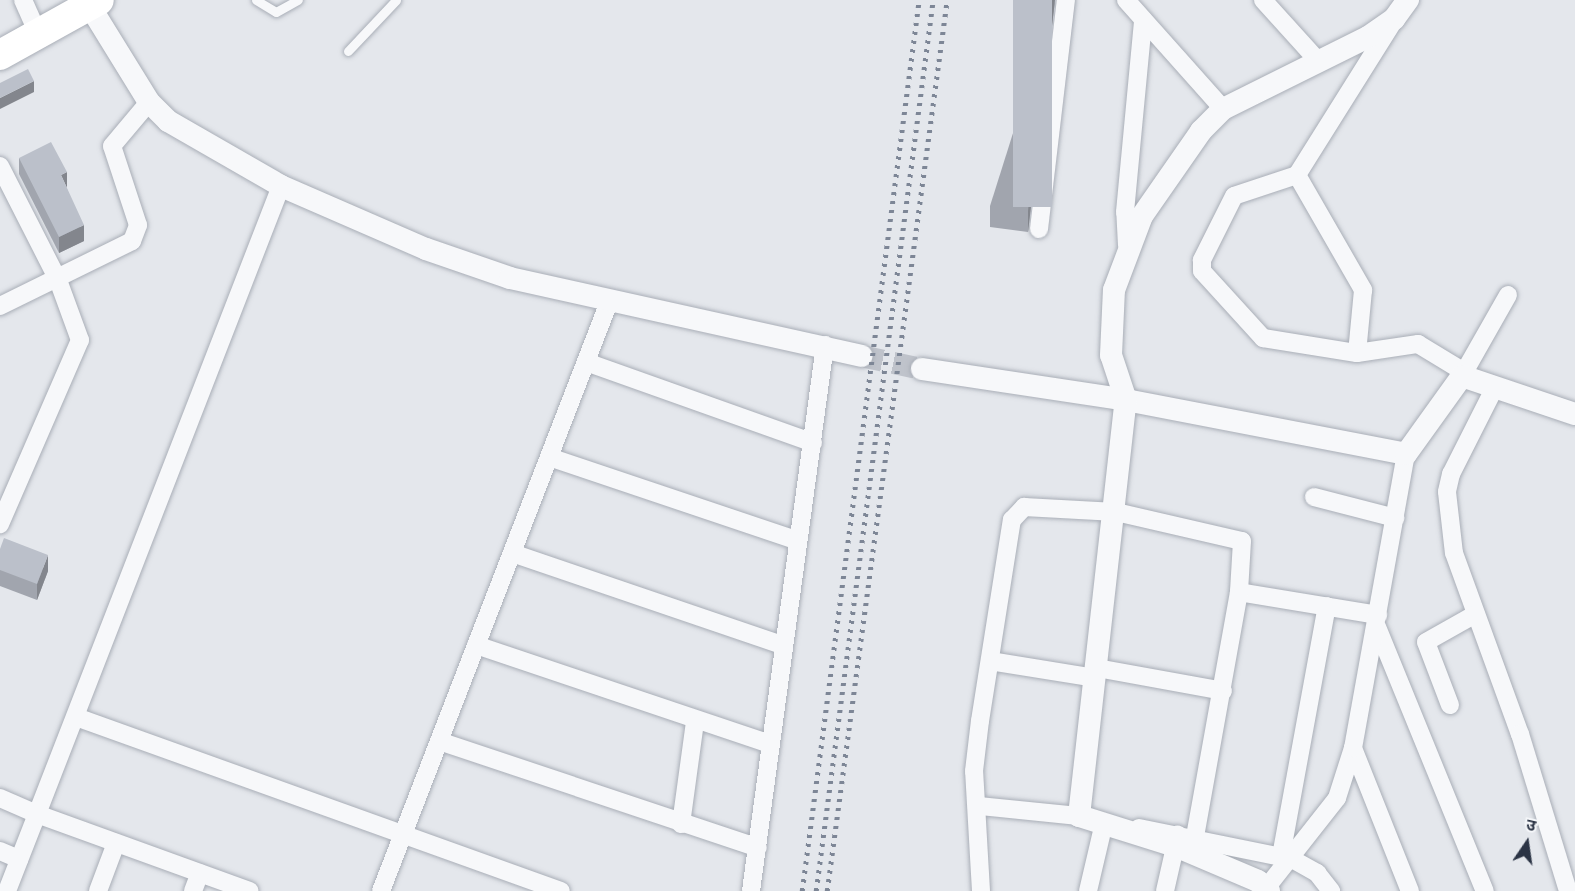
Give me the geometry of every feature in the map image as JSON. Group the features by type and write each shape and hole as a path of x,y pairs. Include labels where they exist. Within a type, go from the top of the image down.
{"main road":[{"path":"0,32 60,0"},
{"path":"0,55 29,17 91,2"}],"street":[{"path":"1039,229 1066,0"},
{"path":"1126,0 1223,109"},
{"path":"1263,0 1319,62"},
{"path":"1408,0 1297,176 1234,196 1202,260 1202,271 1263,338 1357,353 1418,344 1463,374 1494,388 1575,414"},
{"path":"91,2 149,102 192,139 281,186 469,265 609,302 825,345 861,356"},
{"path":"1079,816 1116,512 1126,400 1111,355 1110,325 1127,245 1125,212 1143,20"},
{"path":"1127,245 1201,131 1223,109 1319,62 1394,20"},
{"path":"0,306 58,279 138,233 112,146 149,102"},
{"path":"0,166 58,279 78,325 77,353 0,524"},
{"path":"1297,176 1363,290 1357,353"},
{"path":"7,891 281,186"},
{"path":"1183,838 1268,889 1287,857 1336,798 1353,748 1406,454 1463,374 1508,295"},
{"path":"381,891 609,302"},
{"path":"751,891 825,345"},
{"path":"586,362 813,443"},
{"path":"922,369 1126,400 1406,454"},
{"path":"1494,388 1456,458 1447,492 1454,553 1474,615 1568,862 1568,891"},
{"path":"549,458 798,541"},
{"path":"1314,497 1395,518"},
{"path":"981,891 980,806 974,771 1016,511 1024,507 1116,512 1237,536 1245,548 1223,691 1183,838 1165,891"},
{"path":"512,553 783,645"},
{"path":"1239,592 1327,606 1377,621"},
{"path":"1287,857 1327,606"},
{"path":"1450,705 1426,642 1474,615"},
{"path":"1377,621 1485,891"},
{"path":"476,645 695,722 770,744"},
{"path":"990,661 1223,691"},
{"path":"76,717 405,831 561,891"},
{"path":"681,824 695,722"},
{"path":"439,741 758,848"},
{"path":"1353,748 1410,891"},
{"path":"0,798 37,814 250,891"},
{"path":"980,806 1079,816 1287,857 1317,873 1331,891"},
{"path":"1088,891 1114,824"},
{"path":"98,891 116,843"},
{"path":"0,851 19,859"},
{"path":"193,891 200,873"}],"lane":[{"path":"256,0 276,12 298,0"},
{"path":"348,51 396,0"}],"building":[{"path":"1013,0 1052,0 1052,207 1013,207"},
{"path":"28,69 34,81 0,98 0,83"},
{"path":"51,142 67,172 61,175 84,225 59,237 19,158"},
{"path":"4,538 48,555 37,584 0,570 0,549"}],"tunnel":[{"path":"861,356 922,369"}],"railway":[{"path":"802,891 919,0"},
{"path":"816,891 933,0"},
{"path":"827,891 947,0"}]}
